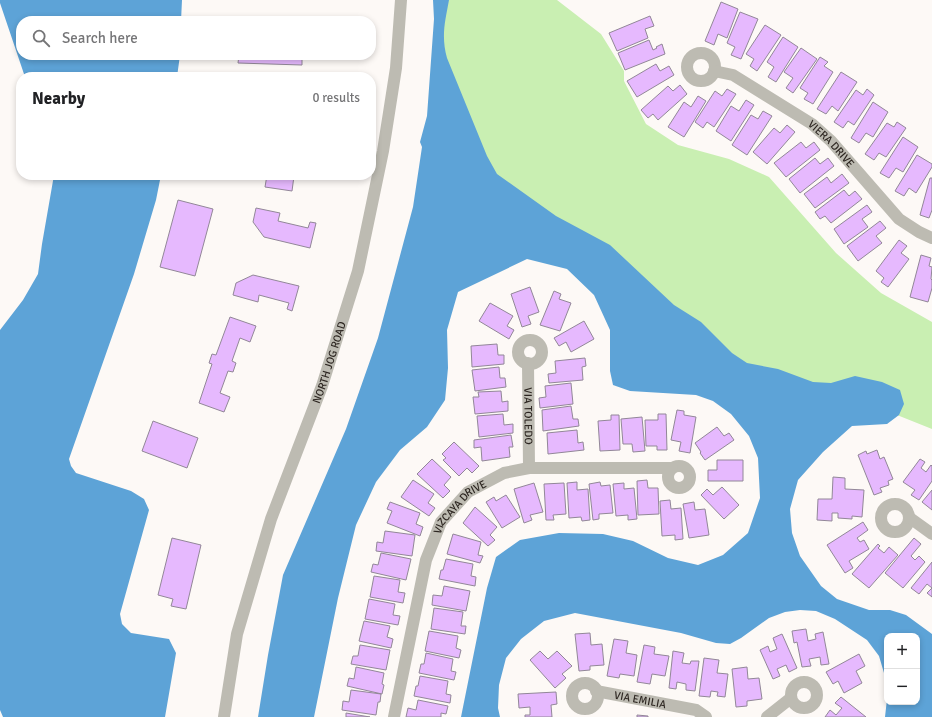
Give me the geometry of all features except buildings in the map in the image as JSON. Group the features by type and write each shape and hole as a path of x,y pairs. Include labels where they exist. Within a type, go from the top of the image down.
{"street":[{"name":"NORTH JOG ROAD","path":"224,717 237,634 271,519 322,386 357,273 383,151 396,68 401,0"},
{"name":"VIERA DRIVE","path":"714,71 734,75 812,124 831,141 899,219 919,232 932,238"},
{"name":"VIA TOLEDO","path":"528,363 530,468"},
{"name":"VIZCAYA DRIVE","path":"394,717 426,560 441,522 468,492 504,473 530,468 672,468"},
{"path":"910,518 932,534"},
{"name":"VIA EMILIA","path":"596,690 696,710 706,717"},
{"path":"768,717 791,698"}],"green space":[{"path":"446,0 557,0 601,34 624,71 624,81 646,124 678,145 729,159 769,177 836,253 881,293 932,322 932,429 877,407 797,399 486,182 440,66"}],"water":[{"path":"0,0 182,0 181,16 16,16 16,50"},
{"path":"433,0 449,0 444,36 447,58 487,156 497,174 556,216 610,245 674,305 701,322 732,353 747,363 778,369 813,382 831,383 855,376 882,382 900,390 904,404 899,415 887,424 852,426 823,452 798,480 790,509 792,533 800,556 821,586 837,599 869,610 890,610 906,615 932,634 932,717 885,717 886,705 920,705 920,633 884,633 884,673 879,656 867,640 835,619 816,611 800,610 785,612 769,618 730,644 716,643 681,633 575,613 544,621 521,639 506,658 499,685 498,708 500,717 461,717 487,588 496,557 520,540 559,533 603,534 633,541 668,558 698,565 723,555 748,533 760,498 758,458 749,436 731,414 713,401 696,395 630,391 613,385 610,371 610,330 594,295 567,269 527,259 458,292 447,330 448,368 445,400 427,427 400,450 376,482 356,525 338,598 314,717 258,717 283,575 346,429 378,338 413,207 422,147 420,142 427,116 434,19"},
{"path":"19,60 179,60 178,72 23,72"},
{"path":"53,180 160,180 156,200 134,274 69,459 71,466 76,473 131,491 144,499 149,510 120,614 122,624 131,633 169,639 176,653 165,717 3,717 0,710 0,330 23,300 38,274"}]}
